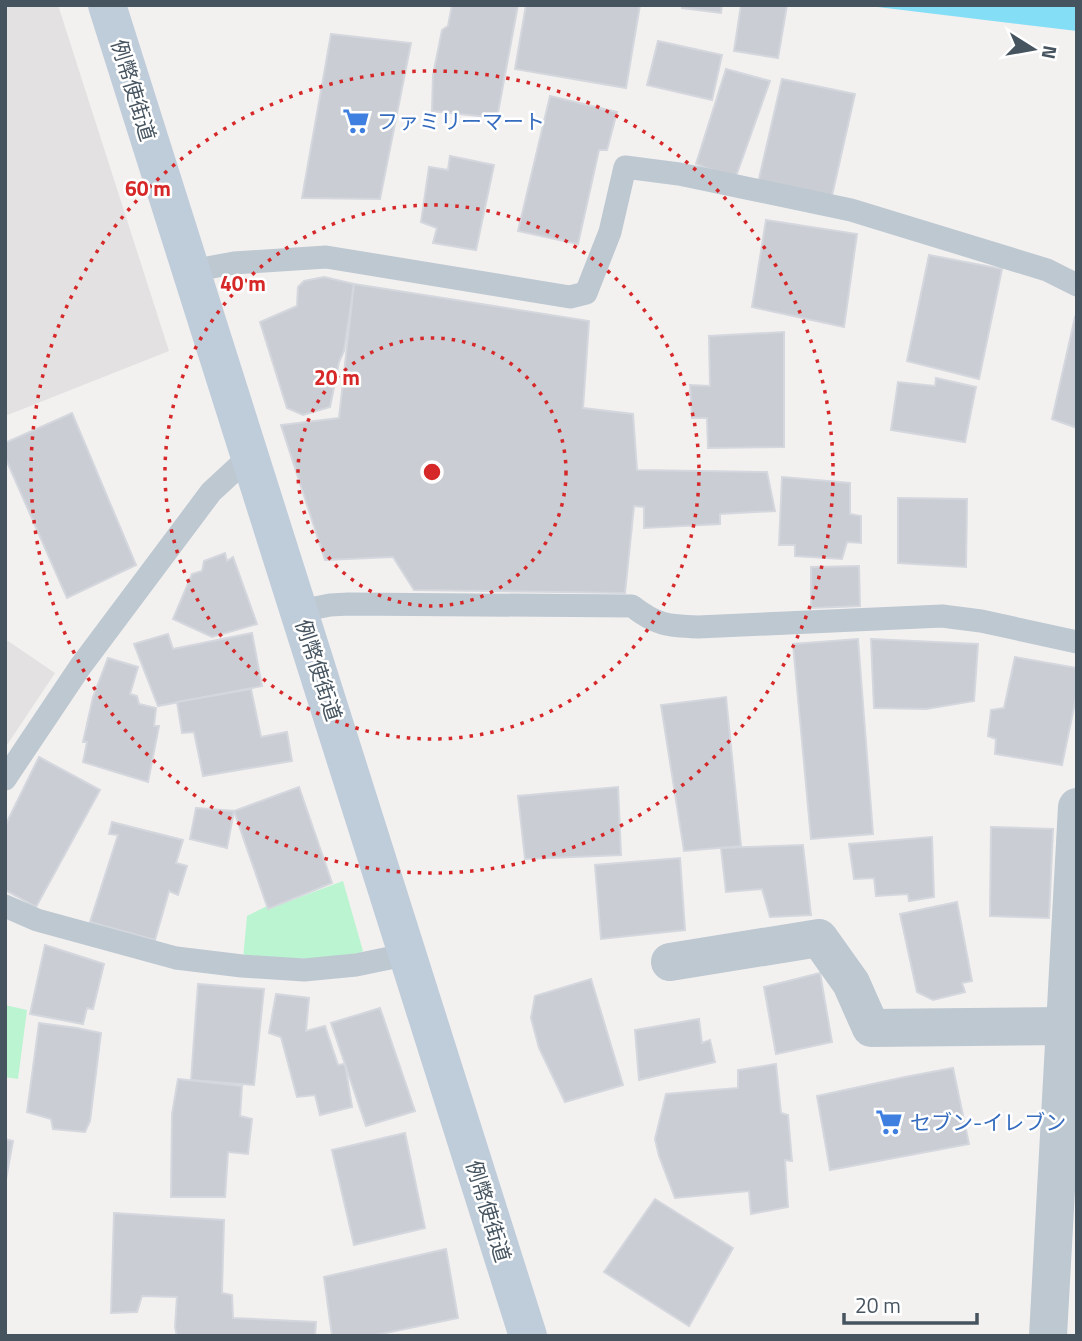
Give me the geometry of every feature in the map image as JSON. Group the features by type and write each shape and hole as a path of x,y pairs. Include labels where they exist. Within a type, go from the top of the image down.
{"main road":[{"name":"例幣使街道","path":"107,5 528,1336"}],"street":[{"path":"1048,1336 1077,807"},
{"path":"670,962 819,938 850,983 871,1028 1065,1026"}],"lane":[{"path":"191,271 234,263 326,257 570,297 586,293 610,232 625,167 679,174 851,210 1047,270 1077,285"},
{"path":"5,779 80,667 211,492 251,455"},
{"path":"300,611 349,604 632,606 649,619 674,626 698,627 942,615 1077,642"},
{"path":"5,906 37,920 189,960 304,970 356,965 409,954"}],"shaded area":[{"path":"5,5 58,5 169,351 5,416"},
{"path":"5,639 55,673 5,748"}],"green space":[{"path":"343,881 363,951 350,958 243,959 247,916 267,906 268,909"},
{"path":"5,1005 27,1010 18,1079 5,1077"}],"water":[{"path":"861,5 1077,5 1077,31"}],"building":[{"path":"452,5 518,5 497,118 432,111 433,75 442,30 448,26"},
{"path":"526,5 640,5 626,88 515,69"},
{"path":"682,5 722,5 721,13 682,8"},
{"path":"741,5 787,5 778,58 734,51"},
{"name":"ファミリーマート","path":"331,34 411,43 380,199 302,198"},
{"path":"658,41 722,55 712,100 647,85"},
{"path":"726,69 770,81 735,179 696,164"},
{"path":"782,79 855,94 831,200 758,183"},
{"path":"550,96 617,112 607,150 599,150 578,244 518,231"},
{"path":"450,156 494,165 476,250 433,243 437,228 421,222 429,167 448,170"},
{"path":"766,220 857,234 844,327 752,307"},
{"path":"929,255 1002,269 979,379 907,361"},
{"path":"324,277 354,284 344,351 339,362 330,407 303,415 287,408 260,322 297,306 298,287 304,281"},
{"path":"354,284 589,321 583,408 633,414 637,470 767,472 775,511 720,514 720,524 644,528 644,507 634,506 625,593 414,590 393,557 325,560 281,425 339,418"},
{"path":"1075,317 1077,318 1077,428 1052,419"},
{"path":"784,332 784,447 708,448 707,418 692,418 690,385 710,386 709,336"},
{"path":"936,378 976,387 965,442 891,430 898,382 935,386"},
{"path":"72,413 136,565 67,598 5,457 5,443"},
{"path":"782,477 850,483 850,514 861,516 861,543 847,542 842,559 795,556 795,545 779,545"},
{"path":"898,498 967,499 966,567 898,563"},
{"path":"225,553 227,561 233,557 257,624 212,637 173,619 192,574 202,571 204,561"},
{"path":"859,566 860,606 811,608 811,567"},
{"path":"252,633 262,686 158,706 134,644 168,634 173,649"},
{"path":"858,639 873,834 811,839 793,644"},
{"path":"871,639 978,644 974,701 926,709 874,708"},
{"path":"1015,657 1077,668 1077,693 1062,765 995,754 996,739 988,736 991,710 1004,708"},
{"path":"108,658 138,667 130,694 137,696 139,704 156,708 154,726 159,726 148,782 83,762 87,742 83,742 93,697"},
{"path":"251,689 261,737 287,732 292,761 203,776 194,732 182,733 177,702"},
{"path":"726,697 741,846 684,851 661,705"},
{"path":"39,757 100,790 36,907 5,890 5,826"},
{"path":"299,787 332,883 268,909 234,811"},
{"path":"618,787 621,855 525,859 518,796"},
{"path":"196,808 234,811 227,848 190,839"},
{"path":"112,822 183,840 176,863 187,866 178,895 169,891 155,940 90,922 118,835 109,834"},
{"path":"991,827 1053,829 1049,918 990,916"},
{"path":"932,837 934,897 909,901 908,894 876,896 874,878 854,879 849,844"},
{"path":"803,845 811,915 770,917 762,889 726,892 721,848"},
{"path":"680,858 685,930 601,939 595,865"},
{"path":"957,902 972,981 962,983 965,992 933,1000 917,992 900,914"},
{"path":"45,945 104,964 93,1009 87,1008 83,1024 30,1014"},
{"path":"820,973 832,1042 776,1054 764,987"},
{"path":"591,979 623,1085 565,1102 539,1048 531,1018 535,996"},
{"path":"198,984 264,989 254,1085 191,1080"},
{"path":"276,994 309,998 306,1031 325,1026 338,1065 345,1064 352,1107 320,1115 315,1095 297,1097 281,1037 269,1033"},
{"path":"380,1008 415,1111 366,1126 331,1023"},
{"path":"699,1019 702,1043 710,1040 715,1062 639,1080 635,1030"},
{"path":"39,1023 101,1033 90,1121 85,1132 53,1129 51,1119 27,1112"},
{"path":"776,1064 781,1113 788,1115 792,1161 785,1160 788,1207 751,1214 749,1191 675,1198 655,1139 666,1094 738,1088 738,1070"},
{"path":"953,1068 969,1144 830,1170 817,1096"},
{"path":"178,1079 242,1086 240,1116 252,1119 248,1154 228,1152 225,1197 171,1197 172,1114"},
{"path":"405,1133 425,1228 354,1245 332,1150"},
{"path":"5,1139 13,1141 5,1185"},
{"path":"655,1199 733,1248 689,1326 604,1272"},
{"path":"114,1213 224,1220 222,1293 232,1295 233,1318 316,1322 315,1336 177,1336 177,1297 142,1296 137,1312 111,1313"},
{"path":"446,1249 458,1318 371,1336 332,1336 324,1277"}],"place":[{"name":"ファミリーマート","path":"356,121"},
{"name":"セブン-イレブン","path":"889,1122"}]}
